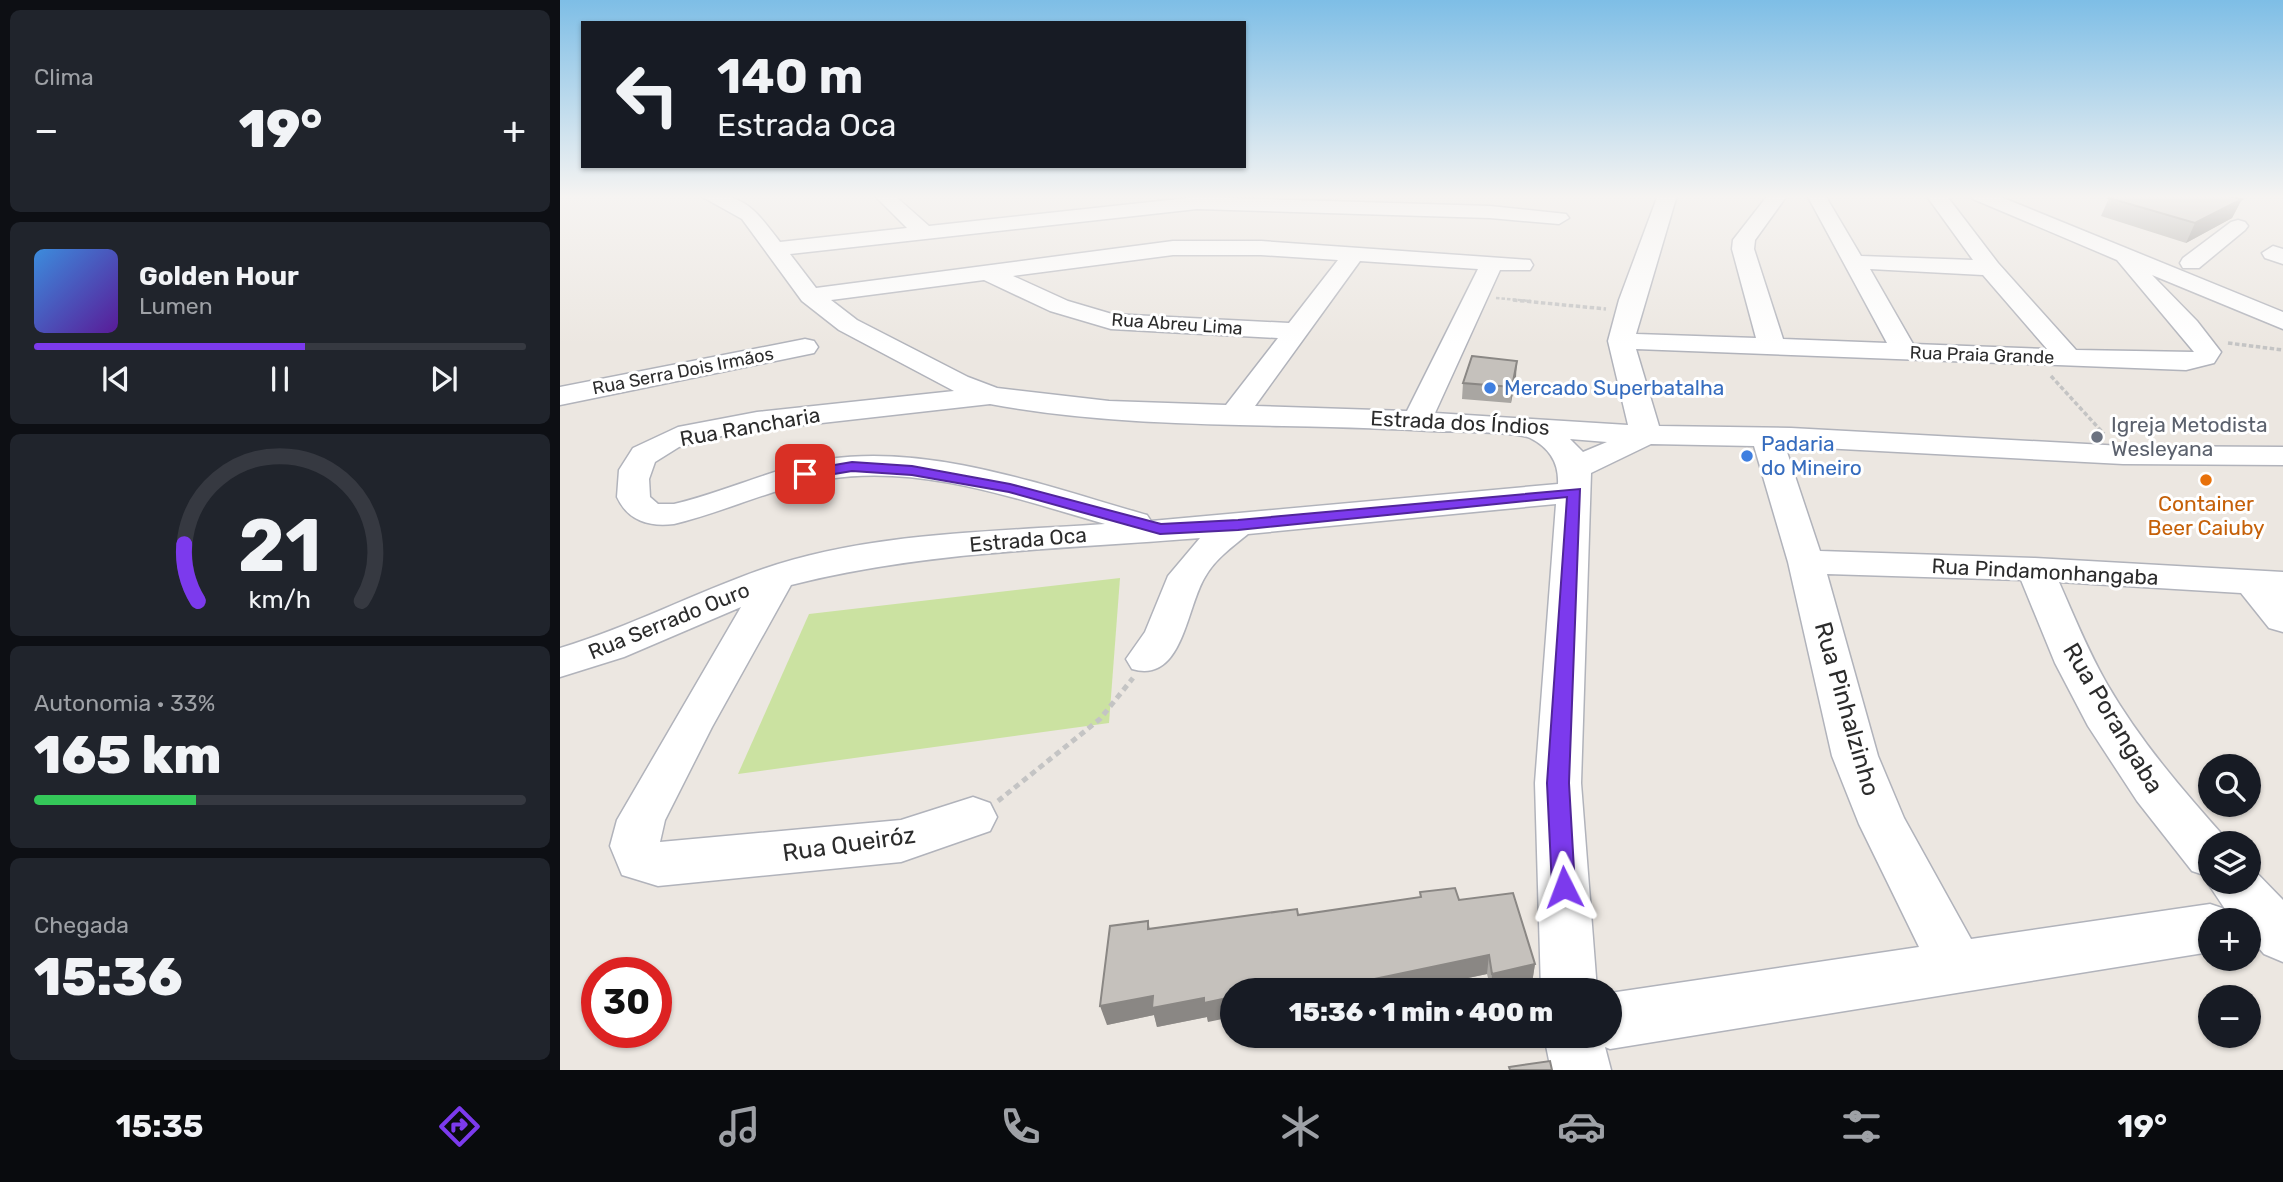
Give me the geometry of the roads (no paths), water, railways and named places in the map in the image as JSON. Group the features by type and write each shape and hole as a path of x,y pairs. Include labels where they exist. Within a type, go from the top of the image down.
{"street":[{"name":"Estrada dos Índios","path":"770,245 810,296 848,325 888,348 991,396 1109,410 1417,421 1646,435 2123,455 2283,456"},
{"path":"773,249 807,245"},
{"path":"1257,245 1261,248"},
{"path":"1646,435 1621,341 1650,245"},
{"path":"1743,245 1772,347"},
{"path":"1845,245 1905,352"},
{"path":"1973,245 2069,358"},
{"path":"2103,245 2283,321"},
{"path":"2137,245 2191,263"},
{"path":"2167,272 2191,263 2214,245"},
{"path":"810,296 1148,251 1261,248 1522,265"},
{"name":"Rua Praia Grande","path":"1621,341 2069,358 2199,360 2208,352 2139,278 2123,253"},
{"path":"1234,414 1353,255"},
{"path":"1855,262 1990,268"},
{"path":"1417,421 1492,263"},
{"name":"Rua Abreu Lima","path":"985,272 1059,306 1111,321 1294,331"},
{"name":"Rua Serra Dois Irmãos","path":"560,396 805,346"},
{"name":"Rua Rancharia","path":"991,396 765,420 670,440 648,451 637,461 633,470 635,500 642,510 657,515 674,514 805,474 875,466 1010,488 1160,529"},
{"path":"1535,427 1567,452 1575,480 1558,783 1568,978"},
{"name":"Estrada Oca","path":"778,577 854,558 928,548 1238,525 1575,480 1646,435"},
{"name":"Rua Pinhalzinho","path":"1767,438 1806,562 1855,756 1883,824 1956,967"},
{"path":"1146,659 1163,637 1186,576 1205,552 1238,525"},
{"name":"Rua Pindamonhangaba","path":"1806,562 2035,569 2267,583"},
{"name":"Rua Porangaba","path":"2035,569 2076,665 2120,740 2164,803 2198,842"},
{"name":"Rua Serrado Ouro","path":"560,663 610,647 778,577"},
{"name":"Rua Queiróz","path":"778,577 691,726 641,820 635,846 640,860 657,864 901,841 973,817"},
{"path":"2267,583 2283,619"},
{"path":"2242,894 2266,927"},
{"path":"1622,1019 2198,930"},
{"path":"1576,1048 1581,1070"}],"place":[{"name":"Mercado Superbatalha","path":"1490,388"},
{"name":"Igreja Metodista Wesleyana","path":"2097,437"},
{"name":"Padaria do Mineiro","path":"1747,456"},
{"name":"Container Beer Caiuby","path":"2206,480"}]}
